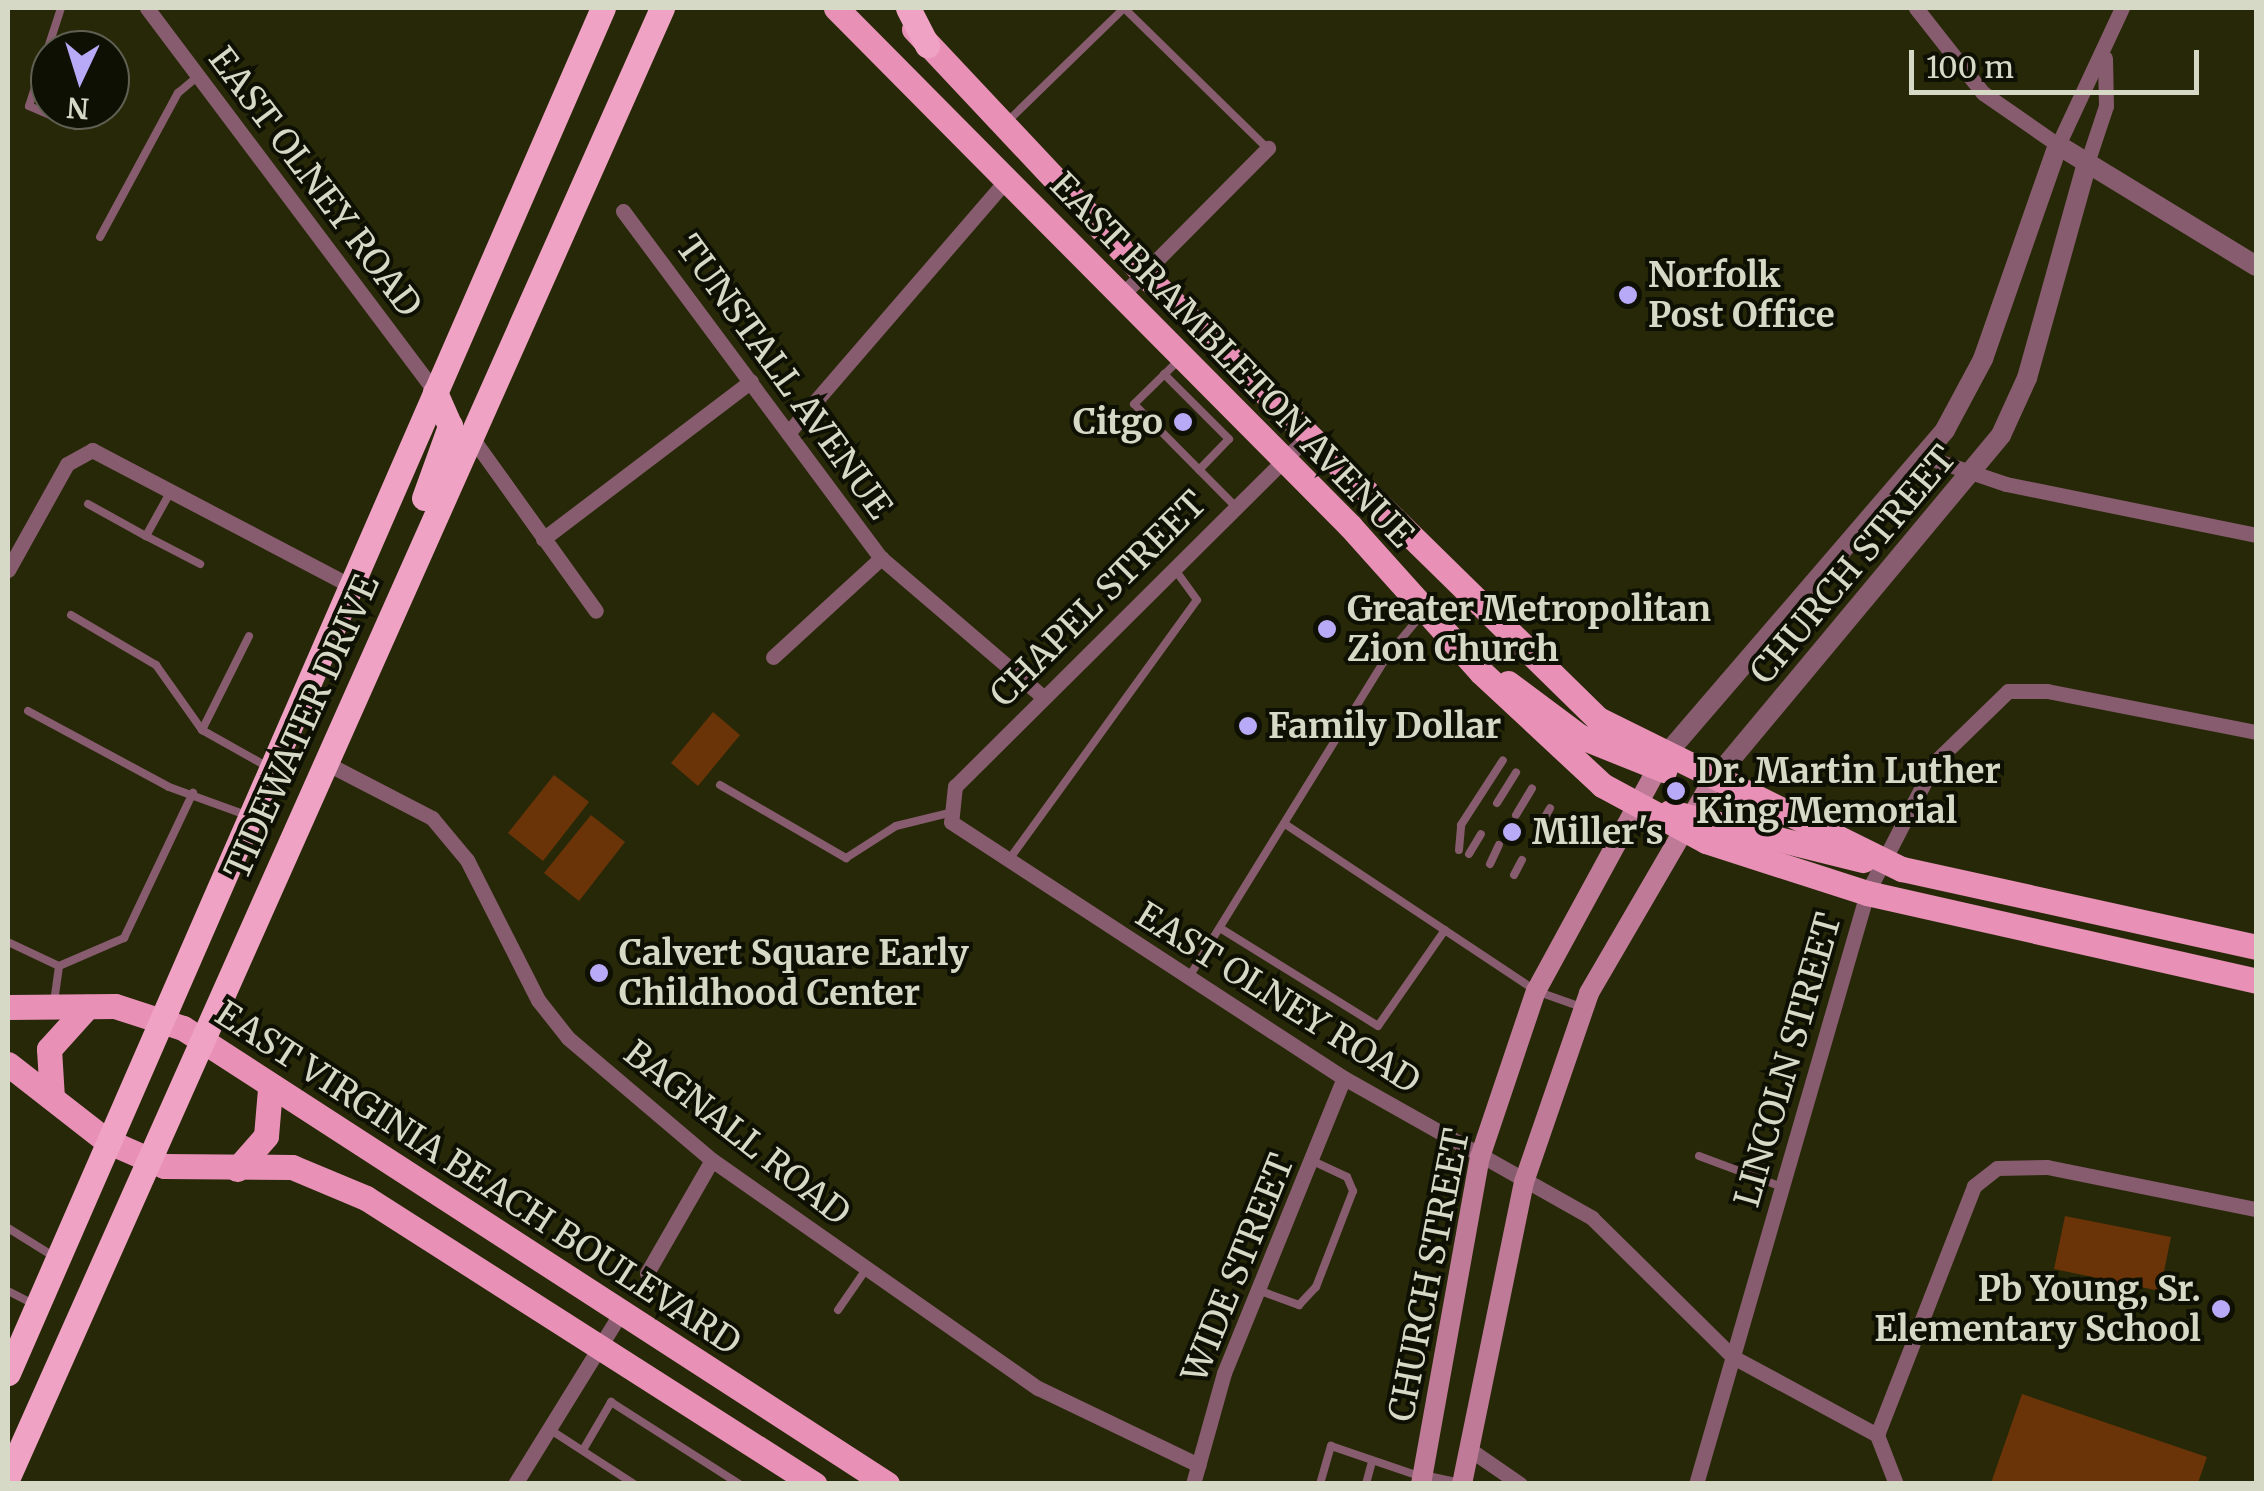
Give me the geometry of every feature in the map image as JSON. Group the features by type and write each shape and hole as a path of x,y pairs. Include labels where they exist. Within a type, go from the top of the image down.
{"highway":[{"name":"TIDEWATER DRIVE","path":"8,1374 603,8"},
{"name":"TIDEWATER DRIVE","path":"8,1477 662,8"},
{"path":"651,36 671,8"},
{"path":"908,8 927,45"},
{"path":"391,614 409,535 450,426 435,392"}],"main road":[{"name":"EAST BRAMBLETON AVENUE","path":"836,8 1121,296 1173,371 1238,430 1283,459 1480,672 1631,803 1867,893 2256,981"},
{"name":"EAST BRAMBLETON AVENUE","path":"896,8 1002,127 1143,273 1543,674 1660,762 1884,862 1970,889 2256,947"},
{"path":"1480,672 1580,736 1660,762"},
{"name":"CHURCH STREET","path":"1422,1480 1480,1158 1536,991 1631,803 1660,762"},
{"name":"CHURCH STREET","path":"1462,1484 1524,1182 1584,1008 1683,823 1712,782"},
{"path":"1683,823 1822,856 1884,862"},
{"path":"52,1098 49,1049 86,1006"},
{"name":"EAST VIRGINIA BEACH BOULEVARD","path":"8,1008 86,1006 162,1018 201,1038 270,1088 620,1314 858,1476 887,1484"},
{"path":"8,1064 107,1142 148,1160 237,1169 292,1167 366,1198 814,1484"},
{"path":"237,1169 266,1136 270,1088"}],"street":[{"name":"EAST OLNEY ROAD","path":"148,8 435,392"},
{"path":"1916,8 1983,93 2058,145 2256,266"},
{"name":"CHURCH STREET","path":"1660,762 1926,457 1983,359 2075,97 2105,58 2122,8"},
{"name":"CHURCH STREET","path":"1712,782 1972,475 2022,393 2106,106 2105,58"},
{"path":"1121,296 1268,148"},
{"path":"788,433 1006,180"},
{"name":"TUNSTALL AVENUE","path":"623,211 881,558 773,657"},
{"path":"543,539 750,381"},
{"path":"470,435 596,611"},
{"name":"CHAPEL STREET","path":"948,814 954,786 1172,564 1307,437"},
{"path":"8,570 67,464 105,451 353,587"},
{"path":"1926,457 1972,475 2256,535"},
{"path":"881,558 1044,697"},
{"name":"LINCOLN STREET","path":"1696,1484 1867,893 1935,762 2008,692 2047,691 2256,732"},
{"name":"BAGNALL ROAD","path":"324,762 432,818 467,860 538,1000 568,1038 712,1160 1038,1388 1199,1466"},
{"name":"EAST OLNEY ROAD","path":"948,814 959,832 1344,1078 1620,1238 1733,1356 1877,1435"},
{"name":"WIDE STREET","path":"1193,1484 1258,1290 1344,1078"},
{"path":"647,1273 712,1160"},
{"path":"1896,1484 1877,1435 1974,1186 1997,1168 2046,1167 2256,1210"},
{"path":"515,1484 620,1314"},
{"path":"1469,1449 1520,1484"},
{"path":"1422,1480 1451,1484"}],"lane":[{"path":"1002,127 1124,8 1268,148"},
{"path":"100,237 178,94 198,76"},
{"path":"1168,392 1173,371"},
{"path":"1173,371 1186,396 1214,423 1238,430"},
{"path":"1173,371 1134,404 1234,505"},
{"path":"1183,406 1186,396"},
{"path":"1197,421 1201,411"},
{"path":"1156,427 1161,414"},
{"path":"1208,433 1214,423"},
{"path":"1171,442 1176,428"},
{"path":"1196,468 1238,430"},
{"path":"1184,454 1189,442"},
{"path":"1196,468 1199,453"},
{"path":"146,536 174,486"},
{"path":"88,504 200,564"},
{"path":"1006,863 1197,600 1172,564"},
{"path":"1189,977 1387,656 1426,610"},
{"path":"71,616 156,665 202,730 272,769"},
{"path":"202,730 248,636"},
{"path":"28,711 192,793 250,817"},
{"path":"1459,850 1461,825 1503,760"},
{"path":"1498,803 1516,773"},
{"path":"720,785 846,858 896,826 948,814"},
{"path":"1516,815 1532,788"},
{"path":"8,942 60,966 124,938 192,793"},
{"path":"1538,829 1550,808"},
{"path":"1284,824 1536,991 1584,1008"},
{"path":"1469,854 1481,834"},
{"path":"1490,864 1499,845"},
{"path":"1514,875 1522,860"},
{"path":"1220,928 1378,1026 1445,930"},
{"path":"53,1008 60,966"},
{"path":"1699,1156 1782,1187"},
{"path":"1258,1290 1299,1306 1316,1287 1354,1191 1347,1177 1313,1162"},
{"path":"8,1228 57,1258"},
{"path":"838,1310 867,1268"},
{"path":"8,1291 37,1306"},
{"path":"582,1450 611,1402 740,1484"},
{"path":"550,1429 634,1484"},
{"path":"1320,1484 1331,1446 1422,1480"},
{"path":"1366,1484 1372,1461"}],"shaded area":[{"path":"713,712 740,735 698,786 671,763"},
{"path":"554,775 589,802 543,861 508,833"},
{"path":"591,815 625,842 579,901 544,873"},
{"path":"2065,1216 2171,1237 2160,1291 2054,1269"},
{"path":"2022,1394 2207,1457 2198,1483 1991,1483"}],"place":[{"name":"Norfolk Post Office","path":"1628,295"},
{"name":"Citgo","path":"1183,422"},
{"name":"Greater Metropolitan Zion Church","path":"1327,629"},
{"name":"Family Dollar","path":"1248,726"},
{"name":"Dr. Martin Luther King Memorial","path":"1676,791"},
{"name":"Miller's","path":"1512,832"},
{"name":"Calvert Square Early Childhood Center","path":"599,973"},
{"name":"Pb Young, Sr. Elementary School","path":"2221,1309"}]}
